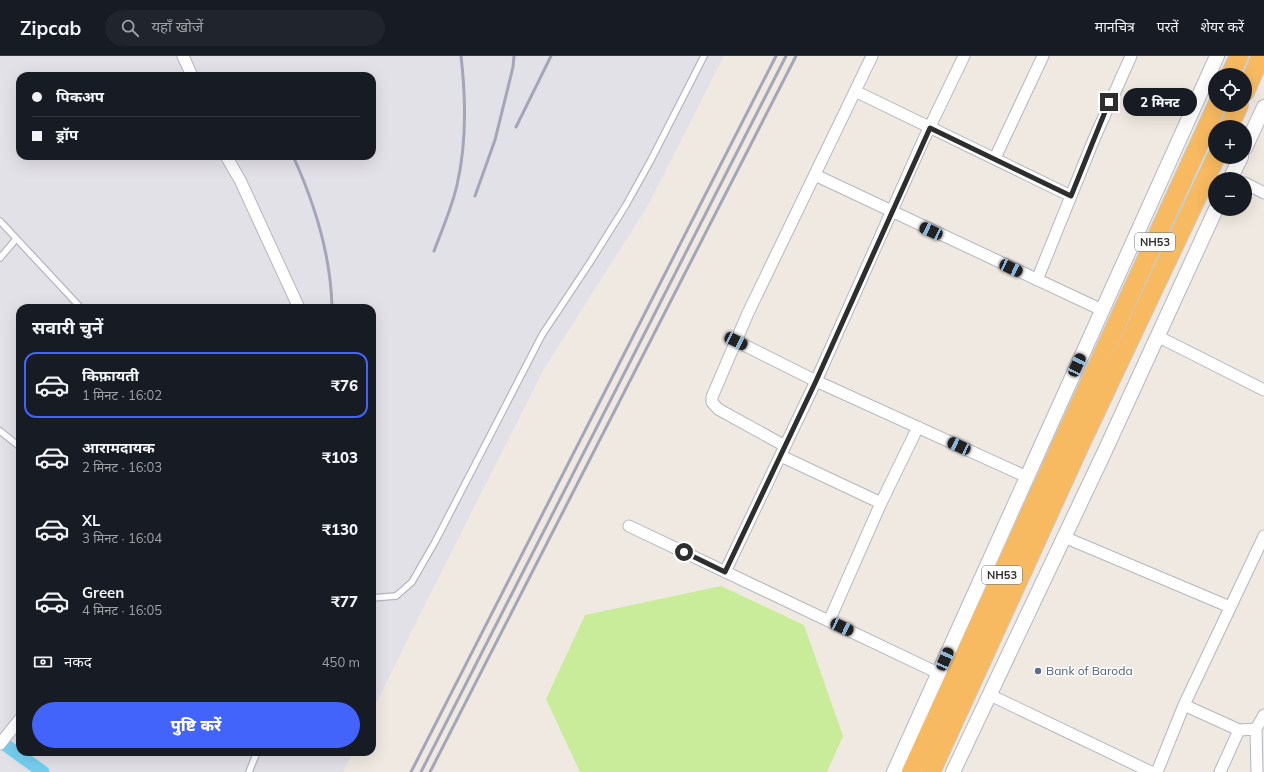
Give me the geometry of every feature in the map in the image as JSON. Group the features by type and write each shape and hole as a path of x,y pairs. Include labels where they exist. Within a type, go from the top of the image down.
{"highway":[{"path":"1233,68 1239,56"},
{"path":"1252,76 1261,56"},
{"name":"NH53","path":"911,772 1214,112"},
{"name":"NH53","path":"931,772 1107,389 1213,164"}],"street":[{"path":"183,56 190,72"},
{"path":"872,56 736,341 714,390 712,402 718,410 783,451 881,503"},
{"path":"725,572 816,381 964,56"},
{"path":"995,158 1042,56"},
{"path":"1037,280 1109,102 1131,56"},
{"path":"894,772 1217,56"},
{"path":"855,91 1071,196"},
{"path":"1252,133 1264,107"},
{"path":"228,160 240,180 297,304"},
{"path":"815,175 1102,310"},
{"path":"1252,187 1264,192"},
{"path":"953,772 1213,216"},
{"path":"1157,336 1264,390"},
{"path":"736,341 816,381 1027,477"},
{"path":"829,621 881,503 918,428"},
{"path":"628,526 938,673"},
{"path":"1157,772 1184,705 1264,536"},
{"path":"1064,537 1230,607"},
{"path":"990,695 1152,772"},
{"path":"1184,705 1239,730 1261,723"},
{"path":"1257,772 1257,739 1261,723"},
{"path":"0,744 16,724"},
{"path":"1220,772 1239,730"}],"lane":[{"path":"376,598 396,596 412,582 436,542 542,335 626,205 651,160 704,56"},
{"path":"0,221 77,304"},
{"path":"0,258 16,238"},
{"path":"0,431 16,444"},
{"path":"249,772 255,756"}],"shaded area":[{"path":"0,56 724,56 647,207 544,369 376,704 376,304 16,304 16,756 351,756 343,772 0,772"}],"green space":[{"path":"721,586 804,625 843,736 827,772 580,772 546,699 585,615"}],"waterway":[{"path":"0,741 16,753"},
{"path":"21,756 43,772"}],"railway":[{"path":"434,251 455,193 463,153 465,104 461,56"},
{"path":"475,196 495,140 513,67 514,56"},
{"path":"516,127 551,56"},
{"path":"411,772 776,56"},
{"path":"421,772 786,56"},
{"path":"430,772 796,56"},
{"path":"295,160 308,192 320,230 325,250 332,304"}],"place":[{"name":"Bank of Baroda","path":"1038,671"}],"route":[{"path":"684,552 725,572 816,381 930,128 995,158 1071,196 1109,102"}]}
